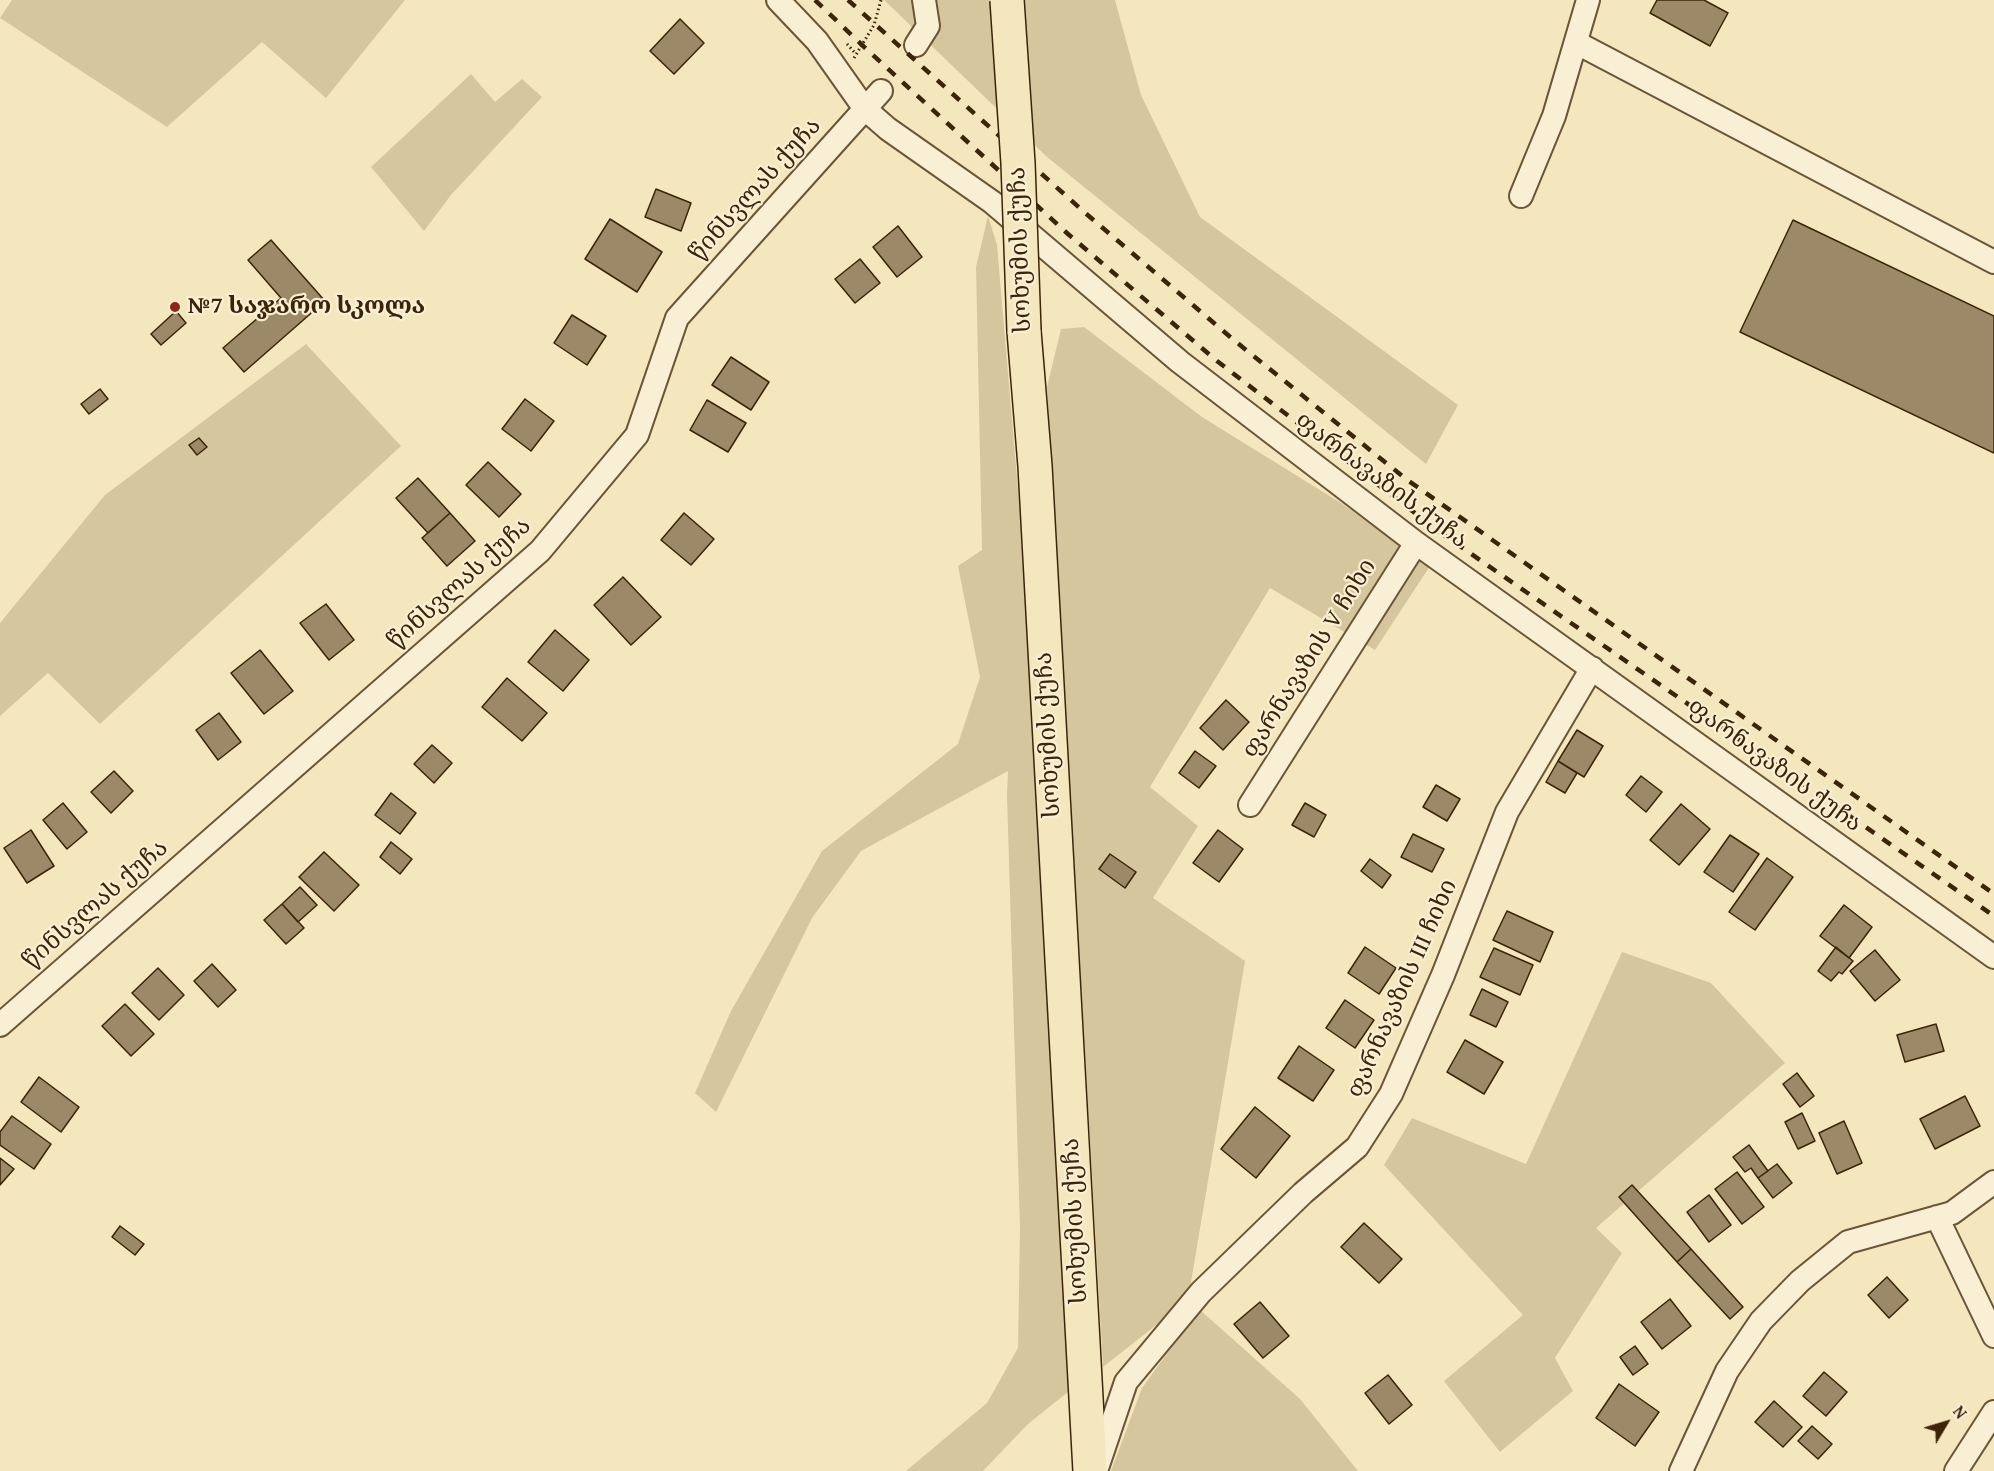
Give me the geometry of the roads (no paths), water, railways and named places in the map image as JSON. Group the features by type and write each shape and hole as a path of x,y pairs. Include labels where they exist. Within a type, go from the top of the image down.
{"highway":[{"name":"სოხუმის ქუჩა","path":"1007,0 1090,1471"}],"street":[{"name":"ფარნავაზის ქუჩა","path":"778,0 817,40 865,109 888,129 992,202 1180,362 1416,543 1994,957"},
{"path":"916,45 928,26 924,0"},
{"path":"1521,196 1554,116 1577,44 1588,0"},
{"path":"1577,44 1994,262"},
{"name":"წინსვლას ქუჩა","path":"0,1025 540,551 637,435 677,318 881,91"},
{"name":"ფარნავაზის V ჩიხი","path":"1250,805 1416,543"},
{"name":"ფარნავაზის III ჩიხი","path":"1096,1471 1126,1382 1201,1293 1303,1193 1358,1147 1391,1094 1443,975 1507,812 1592,668"},
{"path":"1681,1471 1727,1371 1761,1321 1800,1281 1848,1242 1952,1213 1994,1182"},
{"path":"1937,1216 1994,1336"},
{"path":"1956,1471 1994,1412"}],"railway":[{"path":"815,0 1068,234 1217,361 1441,533 1994,916"},
{"path":"848,0 1083,211 1235,341 1406,479 1994,894"}],"place":[{"name":"№7 საჯარო სკოლა","path":"175,307"}]}
